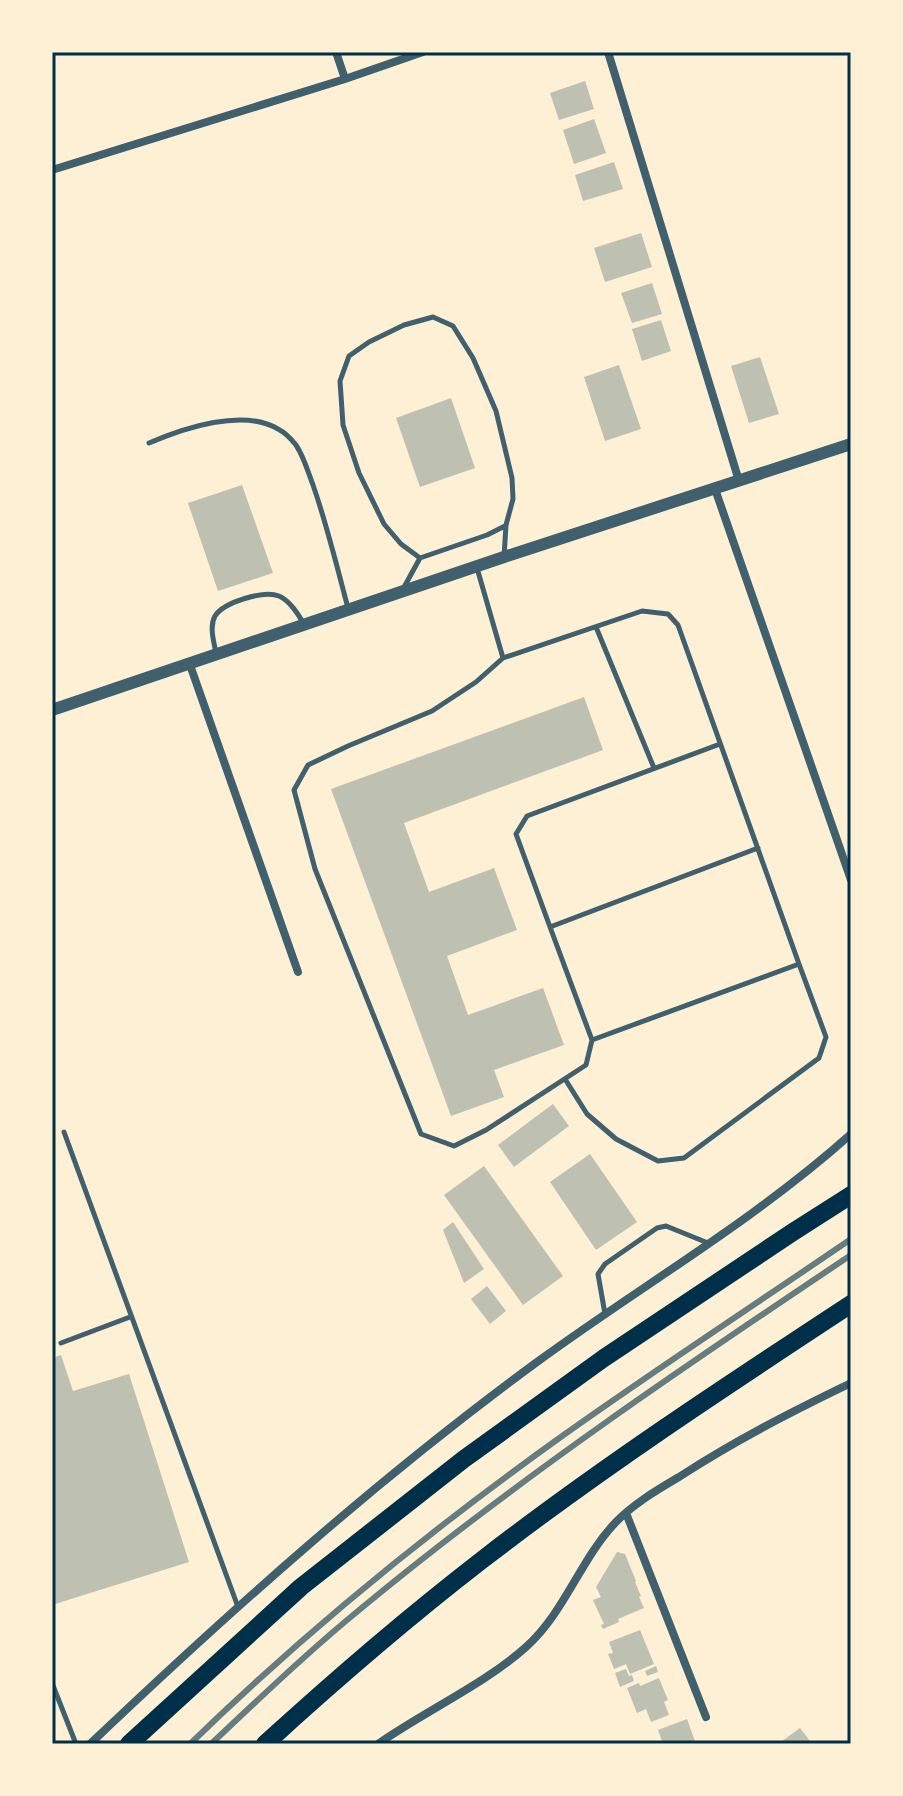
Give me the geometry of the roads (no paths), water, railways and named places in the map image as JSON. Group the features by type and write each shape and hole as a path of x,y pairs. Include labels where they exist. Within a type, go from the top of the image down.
{"highway":[{"path":"129,1744 301,1587 464,1459 604,1358 851,1195"},
{"path":"265,1744 378,1644 483,1560 678,1418 851,1304"}],"street":[{"path":"336,52 345,79"},
{"path":"52,170 423,52"},
{"path":"608,52 739,481"},
{"path":"52,710 504,557 850,446"},
{"path":"715,489 851,880"},
{"path":"190,665 298,972"},
{"path":"90,1744 238,1608 407,1464 537,1363 820,1162 851,1134"},
{"path":"378,1744 526,1647 555,1612 595,1546 626,1513 722,1449 851,1383"},
{"path":"626,1513 706,1717"}],"lane":[{"path":"420,558 401,544 384,524 359,473 343,425 340,381 349,356 369,342 404,325 433,317 453,326 473,358 496,411 512,478 513,499 506,525 504,557"},
{"path":"149,443 178,430 208,423 258,420 280,430 295,444 305,465 349,609"},
{"path":"401,592 420,558 487,535 506,525"},
{"path":"476,567 503,658"},
{"path":"217,655 212,632 215,616 228,605 249,597 259,594 279,596 292,606 305,625"},
{"path":"565,1079 587,1114 616,1139 658,1161 684,1158 819,1058 826,1037 678,625 668,614 642,611 503,658 476,682 432,711 308,765 294,790 315,869 421,1134 454,1146 486,1130 586,1065 592,1040 516,834 527,816 720,744"},
{"path":"596,627 654,768"},
{"path":"550,927 758,848"},
{"path":"592,1040 799,964"},
{"path":"64,1132 238,1608"},
{"path":"605,1315 598,1274 605,1264 657,1228 666,1226 708,1243"},
{"path":"61,1343 130,1317"},
{"path":"52,1683 76,1744"}],"railway":[{"path":"190,1744 325,1621 467,1506 600,1409 851,1239"},
{"path":"211,1744 344,1622 482,1513 665,1381 851,1255"}]}
